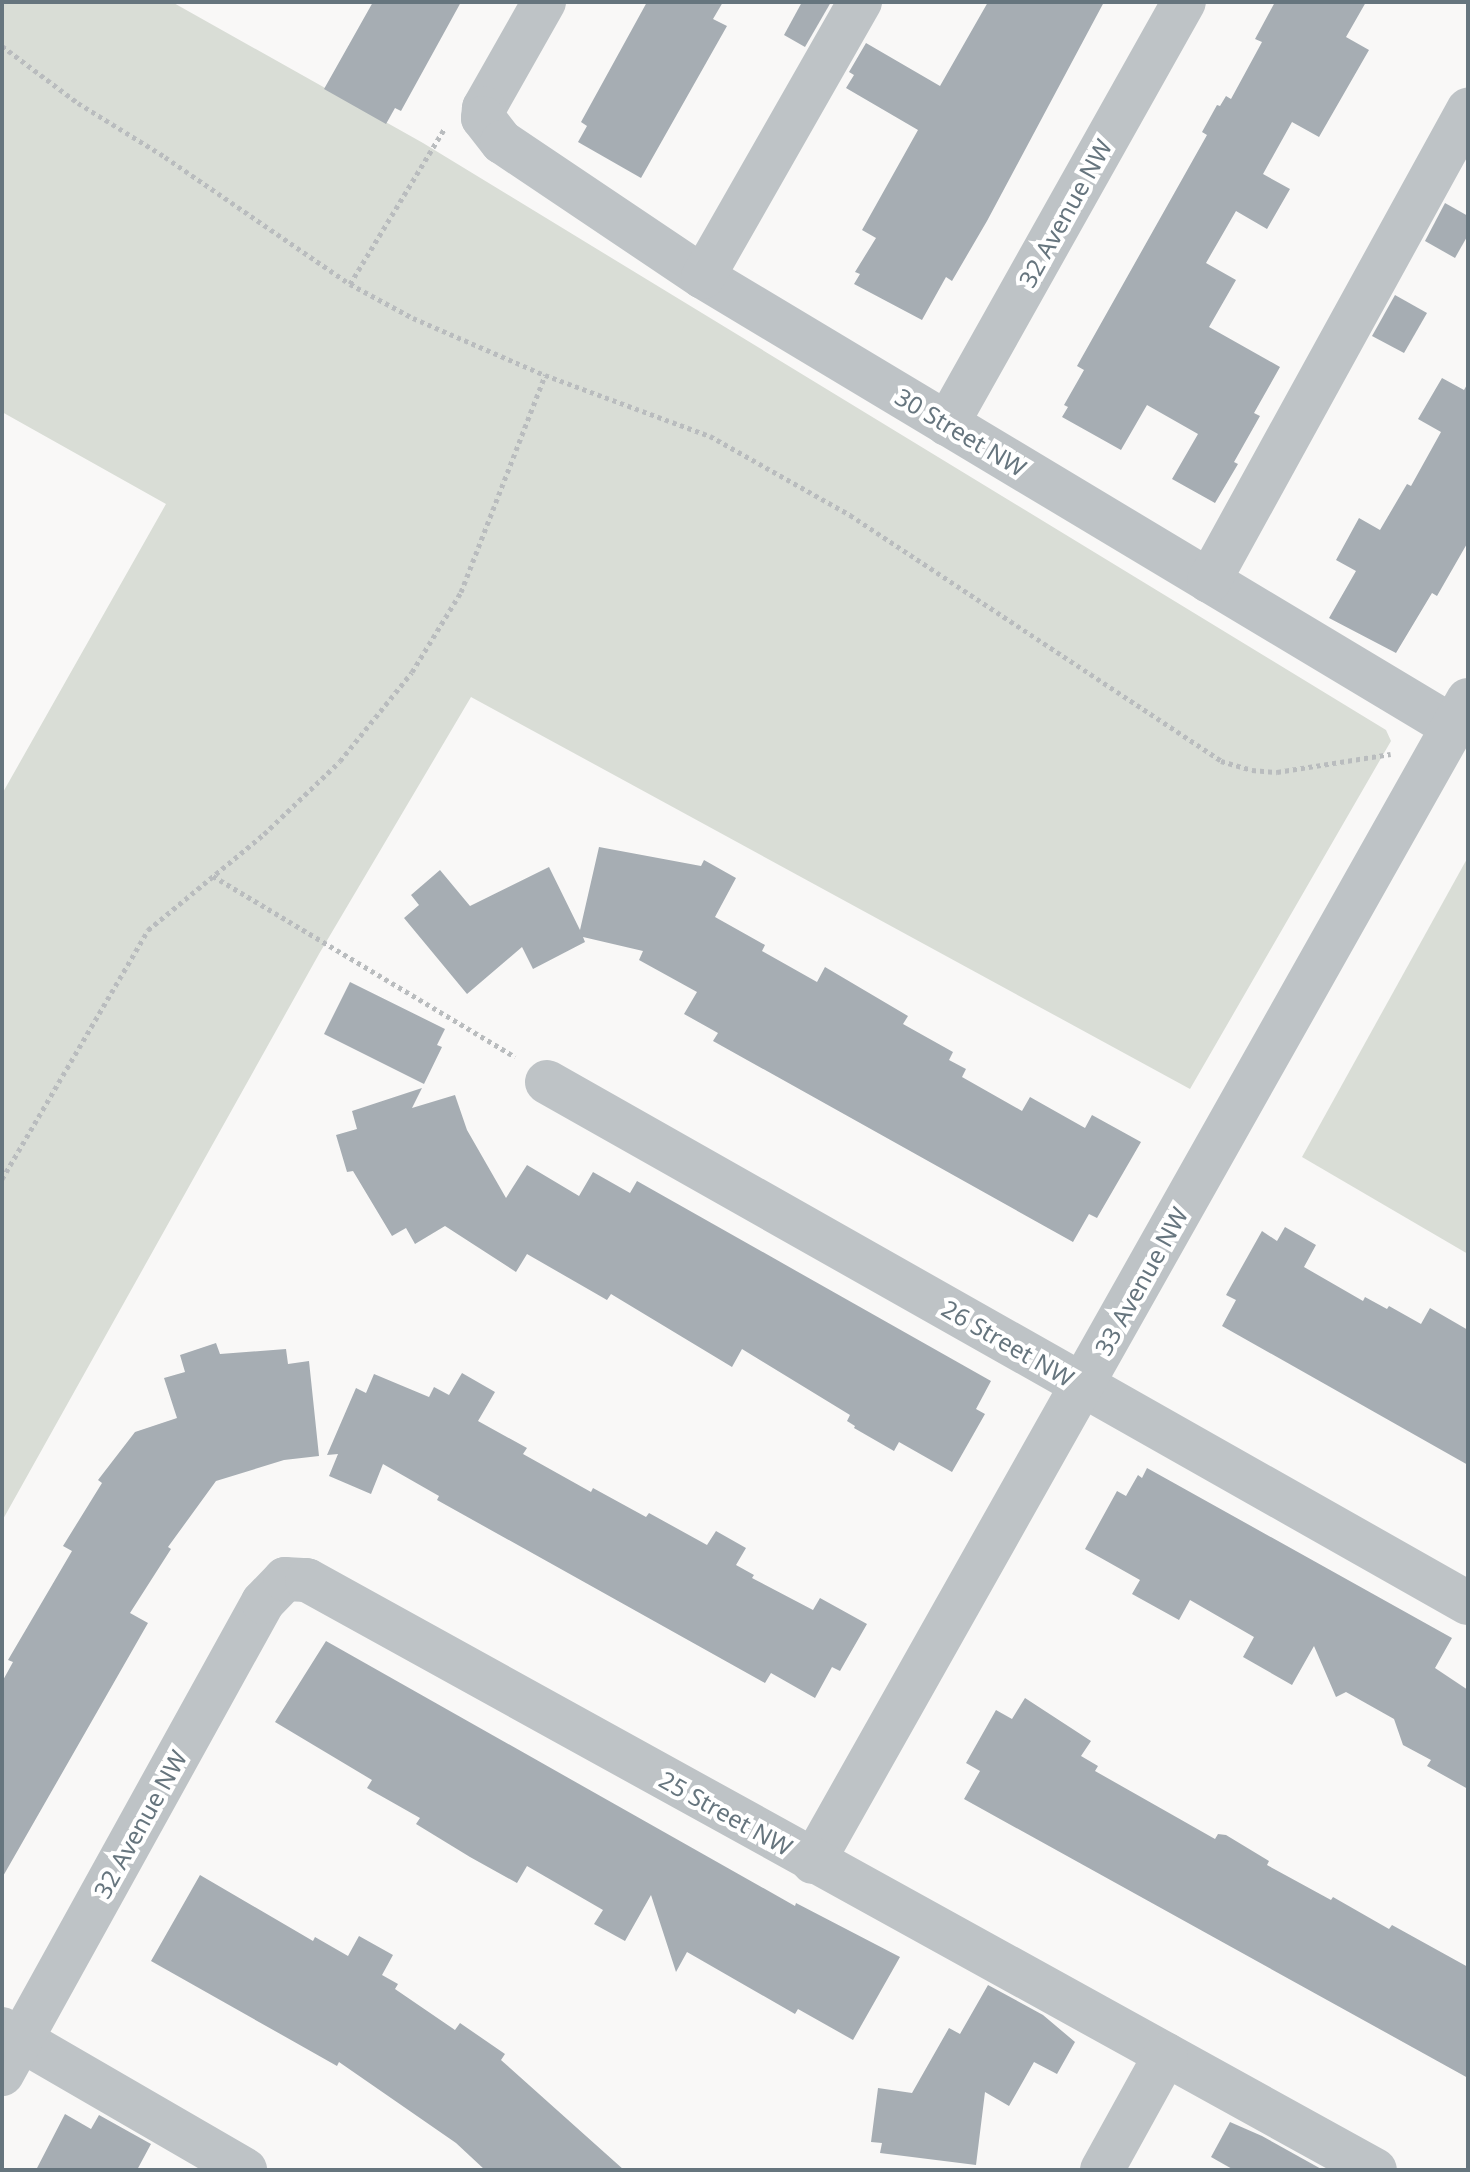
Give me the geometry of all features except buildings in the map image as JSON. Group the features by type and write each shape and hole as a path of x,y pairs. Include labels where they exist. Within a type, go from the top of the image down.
{"street":[{"path":"483,118 484,108 544,2"},
{"path":"703,277 860,2"},
{"name":"32 Avenue NW","path":"947,424 1184,2"},
{"path":"1209,581 1468,110"},
{"name":"30 Street NW","path":"483,118 502,142 703,277 1209,581 1461,714"},
{"name":"33 Avenue NW","path":"813,1862 1461,714"},
{"name":"26 Street NW","path":"547,1082 1468,1603"},
{"name":"32 Avenue NW","path":"8,2048 263,1602 285,1579"},
{"name":"25 Street NW","path":"285,1579 307,1580 328,1591 813,1862 1375,2170"},
{"path":"8,2048 245,2170"},
{"path":"1102,2170 1166,2054"}],"path":[{"path":"2,46 78,103 165,157 350,284 413,318 545,375 710,436 850,515 1221,761 1252,770 1277,772 1396,754"},
{"path":"350,284 443,129 464,116 483,118"},
{"path":"2,1179 148,930 264,834 340,761 412,672 461,592 545,375"},
{"path":"213,876 514,1057 547,1082"}],"shaded area":[{"path":"2,2 172,2 423,143 1386,730 1391,741 1190,1089 471,697 319,954 2,1521 2,794 166,504 2,412"},
{"path":"1468,857 1468,1254 1302,1157"}]}
